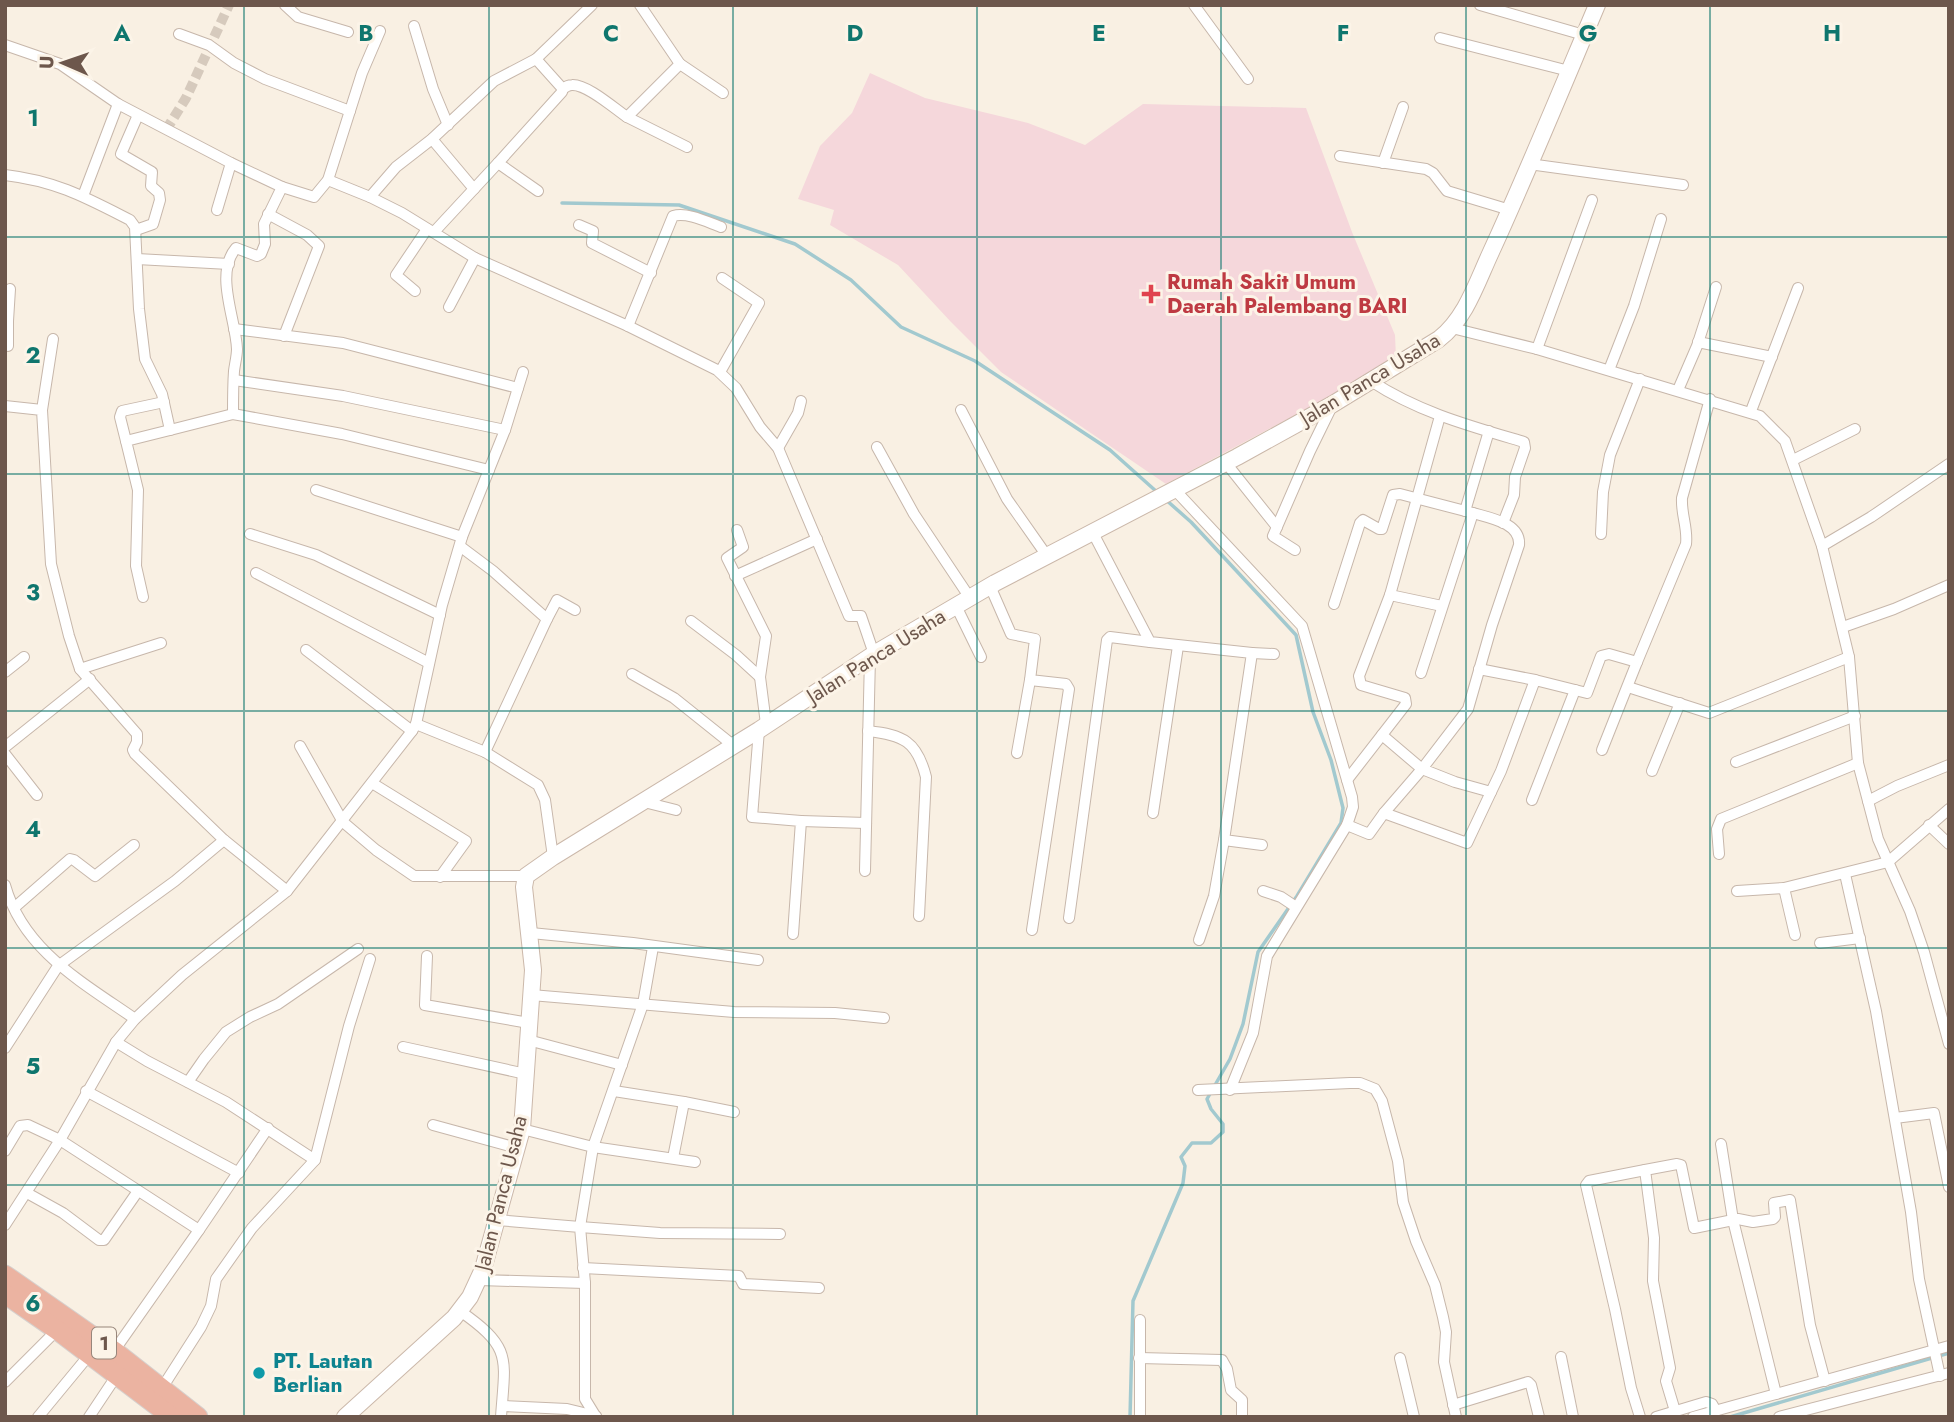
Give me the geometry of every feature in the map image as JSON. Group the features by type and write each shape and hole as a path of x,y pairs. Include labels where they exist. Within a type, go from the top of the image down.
{"highway":[{"name":"1","path":"5,1275 114,1351 198,1417"},
{"name":"1","path":"5,1294 172,1417"}],"street":[{"path":"285,5 298,17 348,32"},
{"path":"370,197 396,167 448,125 501,75 536,59 592,5"},
{"path":"640,5 680,64 723,93"},
{"path":"1194,5 1248,79"},
{"path":"1480,5 1584,35"},
{"name":"Jalan Panca Usaha","path":"345,1417 460,1311 479,1280 522,1129 533,970 524,887 526,876 872,656 990,586 1333,404 1431,344 1452,328 1463,312 1510,209 1597,5"},
{"path":"414,26 433,89 448,125"},
{"path":"5,45 60,64 138,115 230,163 282,187 314,197 328,180 380,31"},
{"path":"179,34 209,46 265,79 350,111"},
{"path":"1440,38 1569,71"},
{"path":"536,59 562,90"},
{"path":"627,117 680,67 680,64"},
{"path":"415,291 396,275 431,230 474,189 562,90 571,85 592,93 627,117 687,147"},
{"path":"83,196 118,104"},
{"path":"1383,163 1403,107"},
{"path":"136,230 153,224 160,200 159,193 151,186 152,172 121,154 138,115"},
{"path":"432,139 474,189"},
{"path":"1340,156 1431,171 1447,191 1510,209"},
{"path":"217,210 230,163"},
{"path":"498,163 538,191"},
{"path":"1529,164 1683,185"},
{"path":"5,175 52,183 130,220 136,230 139,309 145,359 164,402 170,429"},
{"path":"328,180 370,197 431,230 475,258 628,326 720,372 736,388 760,427 778,447 849,616 861,616 872,656 865,871"},
{"path":"233,414 237,352 226,293 229,264 236,248 257,256 261,254 265,244 263,229 282,187"},
{"path":"1537,349 1592,200"},
{"path":"268,214 307,235 318,246 284,335"},
{"path":"628,326 670,220 675,214 692,216 721,227"},
{"path":"1609,370 1634,306 1661,219"},
{"path":"579,225 593,232 592,243 651,273"},
{"path":"449,307 475,258"},
{"path":"138,259 229,264"},
{"path":"720,372 758,303 722,278"},
{"path":"1678,390 1717,287"},
{"path":"1751,411 1798,288"},
{"path":"8,346 6,321 10,289"},
{"path":"1452,328 1537,349 1751,411 1760,416 1785,441 1822,546 1843,627 1849,657 1858,763 1868,801 1888,862 1910,911 1924,952 1949,1044"},
{"path":"234,329 343,343 518,388"},
{"path":"53,339 42,410 51,564 80,669 136,734 137,743 133,750 135,754 224,841 287,891"},
{"path":"1698,341 1772,357"},
{"path":"5,1225 60,1140 116,1042 135,1018 182,975 287,891 414,728 440,615 461,542 505,430 523,372"},
{"path":"1601,534 1603,492 1610,455 1640,379"},
{"path":"234,380 343,396 505,430"},
{"path":"1371,381 1402,400 1440,416 1525,444 1514,479 1514,495 1503,523"},
{"path":"1602,750 1686,544 1687,526 1681,513 1682,498 1710,400"},
{"path":"778,447 798,413 801,401"},
{"path":"143,597 136,566 138,490 120,417 122,411 164,402"},
{"path":"1295,550 1274,538 1310,451 1333,404"},
{"path":"5,406 42,410"},
{"path":"961,410 1007,499 1047,556"},
{"path":"126,441 233,414 342,434 489,470"},
{"path":"1347,780 1406,704 1405,698 1362,685 1359,678 1390,594 1440,416"},
{"path":"1793,460 1854,429"},
{"path":"1421,673 1469,512 1489,431"},
{"path":"877,447 963,602 981,657"},
{"path":"1226,463 1277,527"},
{"path":"1822,546 1871,517 1949,464"},
{"path":"316,490 461,542 547,619"},
{"path":"1173,491 1302,626 1353,807 1347,825 1294,906 1267,956 1253,1033 1230,1090"},
{"path":"1334,604 1361,521 1381,529 1392,496 1400,494 1469,512 1503,523 1518,533 1519,545 1468,709 1369,834 1347,825"},
{"path":"737,530 743,547 727,558 765,629 766,636 760,677 762,727 752,817 866,823"},
{"path":"1093,533 1150,642"},
{"path":"250,534 316,555 440,615"},
{"path":"735,576 817,539"},
{"path":"256,573 429,663"},
{"path":"1843,627 1949,585"},
{"path":"990,586 1011,634 1035,639 1017,753"},
{"path":"1390,594 1442,606"},
{"path":"485,752 557,600 575,610"},
{"path":"691,621 760,677"},
{"path":"1069,918 1107,640 1110,637 1274,654"},
{"path":"80,669 161,643"},
{"path":"1153,813 1178,646"},
{"path":"306,650 414,728 485,752 538,785 545,800 553,857"},
{"path":"1199,940 1214,895 1252,653"},
{"path":"1479,669 1535,680 1585,694 1589,692 1604,654 1637,662"},
{"path":"5,672 24,657"},
{"path":"1628,687 1709,713 1849,657"},
{"path":"632,674 674,698 734,746"},
{"path":"5,747 90,679"},
{"path":"1030,680 1066,684 1069,689 1032,930"},
{"path":"1384,813 1467,843 1501,771 1535,680"},
{"path":"1532,800 1575,690"},
{"path":"1652,771 1680,703"},
{"path":"1736,762 1855,716"},
{"path":"868,731 891,734 914,747 926,777 919,916"},
{"path":"1382,735 1422,769 1491,792"},
{"path":"300,746 343,822 376,850 414,876 526,876"},
{"path":"5,754 37,795"},
{"path":"1719,854 1717,828 1721,820 1858,763"},
{"path":"1868,801 1949,765"},
{"path":"372,783 466,841 440,877"},
{"path":"645,802 676,810"},
{"path":"1737,891 1784,888 1888,862 1949,809"},
{"path":"793,934 801,821"},
{"path":"1929,825 1949,844"},
{"path":"1224,840 1262,845"},
{"path":"5,1048 58,966 175,881 224,841"},
{"path":"15,907 70,859 95,876 134,845"},
{"path":"1779,1417 1943,1374 1934,1353 1919,1279 1895,1118 1860,938 1844,874"},
{"path":"5,885 10,902 34,940 58,966 135,1018"},
{"path":"1784,888 1795,935"},
{"path":"1263,891 1281,897 1294,906"},
{"path":"531,933 633,943 758,960"},
{"path":"1820,943 1860,938"},
{"path":"596,1416 585,1399 585,1283 580,1227 593,1147 643,1004 653,947"},
{"path":"188,1083 226,1032 278,1004 358,949"},
{"path":"427,956 425,1005 529,1023"},
{"path":"162,1388 206,1317 216,1279 252,1228 314,1160 348,1026 370,959"},
{"path":"531,995 734,1012 835,1013 884,1018"},
{"path":"5,1022 17,1029"},
{"path":"528,1040 622,1065"},
{"path":"116,1042 226,1102 314,1160"},
{"path":"403,1047 526,1074"},
{"path":"1200,1090 1360,1083 1378,1092 1398,1161 1403,1202 1443,1317 1446,1332 1444,1363 1456,1417"},
{"path":"86,1091 239,1173"},
{"path":"614,1091 734,1112"},
{"path":"673,1158 684,1102"},
{"path":"1895,1118 1934,1113 1949,1187"},
{"path":"5,1151 20,1126 25,1124 60,1140 199,1230"},
{"path":"433,1125 517,1148"},
{"path":"114,1351 268,1128"},
{"path":"522,1129 593,1147 695,1161"},
{"path":"1721,1144 1733,1220 1776,1394"},
{"path":"1640,1417 1631,1388 1586,1185 1589,1181 1645,1170 1677,1164 1682,1167 1694,1228 1740,1219 1753,1222 1773,1219 1774,1203 1789,1199 1808,1315 1825,1381"},
{"path":"1645,1170 1654,1238 1654,1281 1670,1368 1666,1381 1675,1411"},
{"path":"27,1193 63,1213 99,1240 104,1240 138,1191"},
{"path":"497,1220 660,1233 780,1234"},
{"path":"583,1268 739,1276 743,1284 819,1288"},
{"path":"479,1280 585,1283"},
{"path":"460,1311 488,1333 502,1352 501,1411 567,1409 596,1416"},
{"path":"1140,1320 1140,1417"},
{"path":"5,1382 57,1330"},
{"path":"1693,1417 1934,1353 1949,1346"},
{"path":"37,1417 90,1354"},
{"path":"1560,1357 1573,1417"},
{"path":"1139,1358 1222,1360 1227,1369 1231,1390 1242,1400 1242,1417"},
{"path":"1399,1358 1414,1417"},
{"path":"89,1417 117,1375"},
{"path":"1453,1405 1528,1382 1539,1417"},
{"path":"1656,1417 1706,1402 1712,1404 1716,1410"},
{"path":"1824,1404 1825,1417"}],"shaded area":[{"name":"Rumah Sakit Umum Daerah Palembang BARI","path":"870,73 925,98 1028,123 1085,145 1143,104 1306,108 1352,232 1395,335 1396,358 1353,384 1166,484 1001,372 898,265 830,225 834,210 798,199 820,146 852,113"}],"waterway":[{"path":"562,203 679,205 795,244 851,280 901,327 975,361 1110,450 1157,492"},
{"path":"1130,1417 1133,1301 1183,1183 1185,1166 1181,1157 1192,1143 1211,1143 1223,1132 1223,1124 1207,1099 1230,1059 1243,1024 1258,952 1297,896 1341,823 1343,808 1331,760 1313,712 1296,635 1191,522 1165,499"},
{"path":"1730,1417 1949,1353"}],"tunnel":[{"path":"166,130 186,98 229,5"}],"place":[{"name":"Rumah Sakit Umum Daerah Palembang BARI","path":"1151,294"},
{"name":"PT. Lautan Berlian","path":"259,1373"}]}
